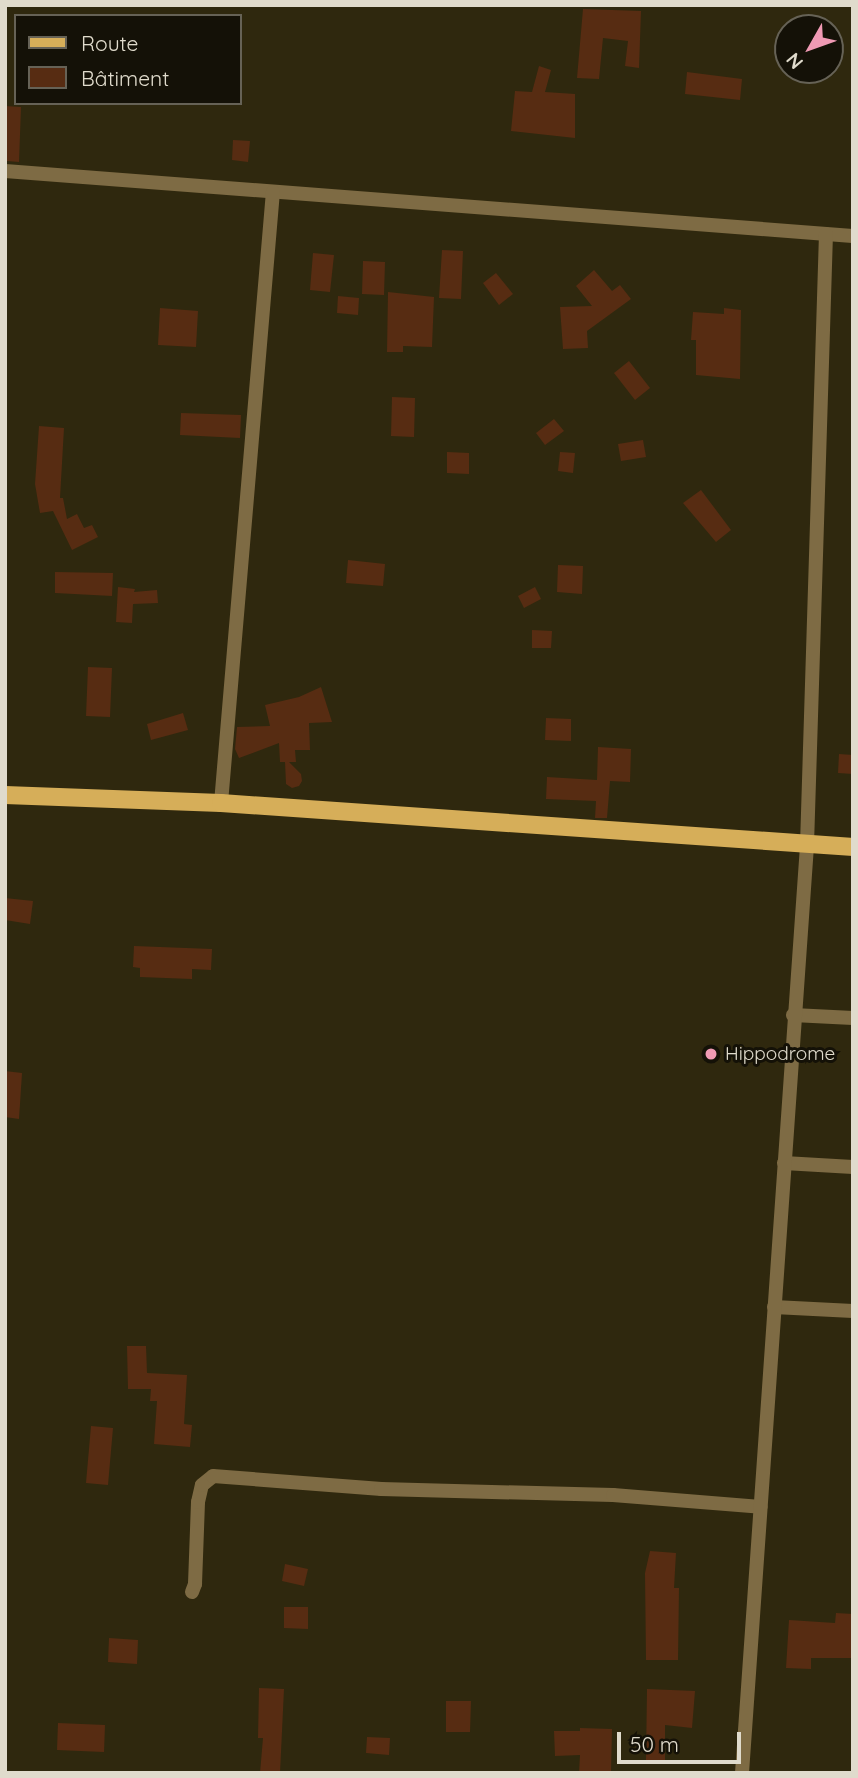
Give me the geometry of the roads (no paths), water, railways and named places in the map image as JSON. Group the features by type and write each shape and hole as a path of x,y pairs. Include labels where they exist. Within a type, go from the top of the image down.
{"main road":[{"path":"5,795 221,803 853,847"}],"street":[{"path":"5,171 853,236"},
{"path":"221,803 273,192"},
{"path":"743,1773 793,1015 807,845 825,234"},
{"path":"793,1015 853,1018"},
{"path":"784,1163 853,1167"},
{"path":"774,1307 853,1311"},
{"path":"192,1592 195,1584 198,1502 202,1485 214,1476 381,1489 613,1495 761,1507"}],"place":[{"name":"Hippodrome","path":"711,1054"}]}
